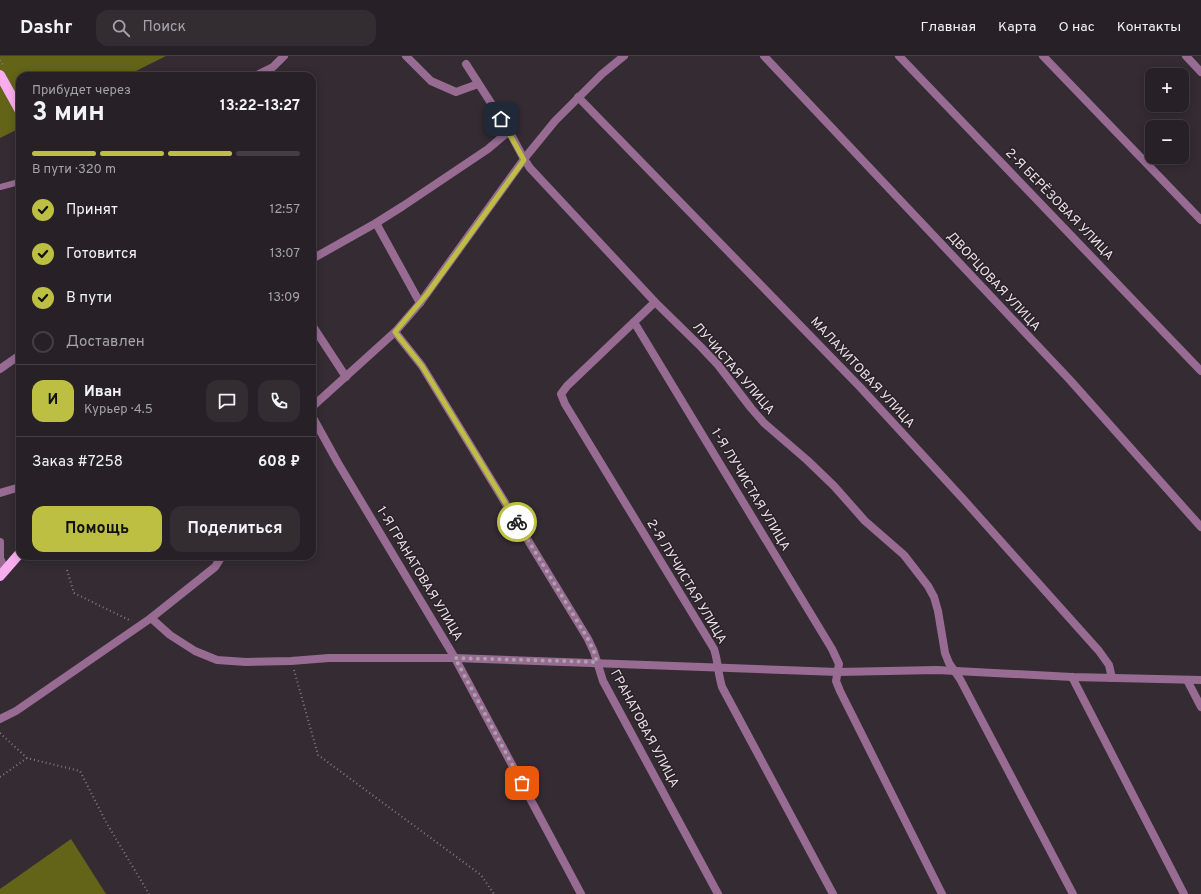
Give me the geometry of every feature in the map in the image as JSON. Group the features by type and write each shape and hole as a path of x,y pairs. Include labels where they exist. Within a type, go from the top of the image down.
{"main road":[{"path":"0,75 16,104"},
{"path":"1,571 16,556"}],"street":[{"path":"263,72 273,67 284,56"},
{"path":"406,56 431,81 456,92 478,84"},
{"path":"316,404 395,332 420,303 524,160 555,121 602,74 624,56"},
{"name":"ДВОРЦОВАЯ УЛИЦА","path":"764,56 1069,379 1201,527"},
{"name":"2-Я БЕРЁЗОВАЯ УЛИЦА","path":"899,56 1201,371"},
{"path":"1043,56 1201,220"},
{"path":"1186,56 1201,72"},
{"name":"ЛУЧИСТАЯ УЛИЦА","path":"466,64 509,131 524,160 530,168 590,234 702,347 764,423 829,480 866,521 904,555 928,586 934,597 938,611 949,663 1073,894"},
{"name":"МАЛАХИТОВАЯ УЛИЦА","path":"578,97 865,393 964,500 1099,651 1109,665 1112,678"},
{"path":"316,257 376,223 488,149 509,131"},
{"path":"376,223 420,303"},
{"path":"634,322 656,302"},
{"name":"2-Я ЛУЧИСТАЯ УЛИЦА","path":"634,322 567,386 561,394 565,404 714,649 722,687 833,894"},
{"name":"1-Я ЛУЧИСТАЯ УЛИЦА","path":"634,322 832,649 839,664 836,681 840,691 942,894"},
{"path":"316,331 346,378"},
{"name":"ГРАНАТОВАЯ УЛИЦА","path":"395,332 431,380 588,639 603,680 718,894"},
{"path":"0,369 16,358"},
{"name":"1-Я ГРАНАТОВАЯ УЛИЦА","path":"316,423 342,470 455,658 581,894"},
{"path":"0,493 16,488"},
{"path":"0,542 1,571"},
{"path":"0,718 16,711 151,618 215,567 219,560"},
{"path":"151,618 170,635 195,651 217,660 246,662 330,658 455,658 838,672 937,670 1072,677 1201,680"},
{"path":"1072,677 1184,894"},
{"path":"1187,680 1201,707"}],"lane":[{"path":"0,187 16,184"}],"path":[{"path":"67,570 74,594 140,625"},
{"path":"291,661 318,755 481,875 494,894"},
{"path":"0,733 27,758 80,772 106,822 149,894"},
{"path":"0,777 27,758"}],"shaded area":[{"path":"0,56 166,56 134,72 16,72 16,130 0,138"},
{"path":"71,839 106,894 0,894 0,889"}],"way so far":[{"path":"517,522 588,639 597,662 455,658 522,783"}],"route":[{"path":"501,119 524,160 427,294 395,332 422,366 517,522"}]}
